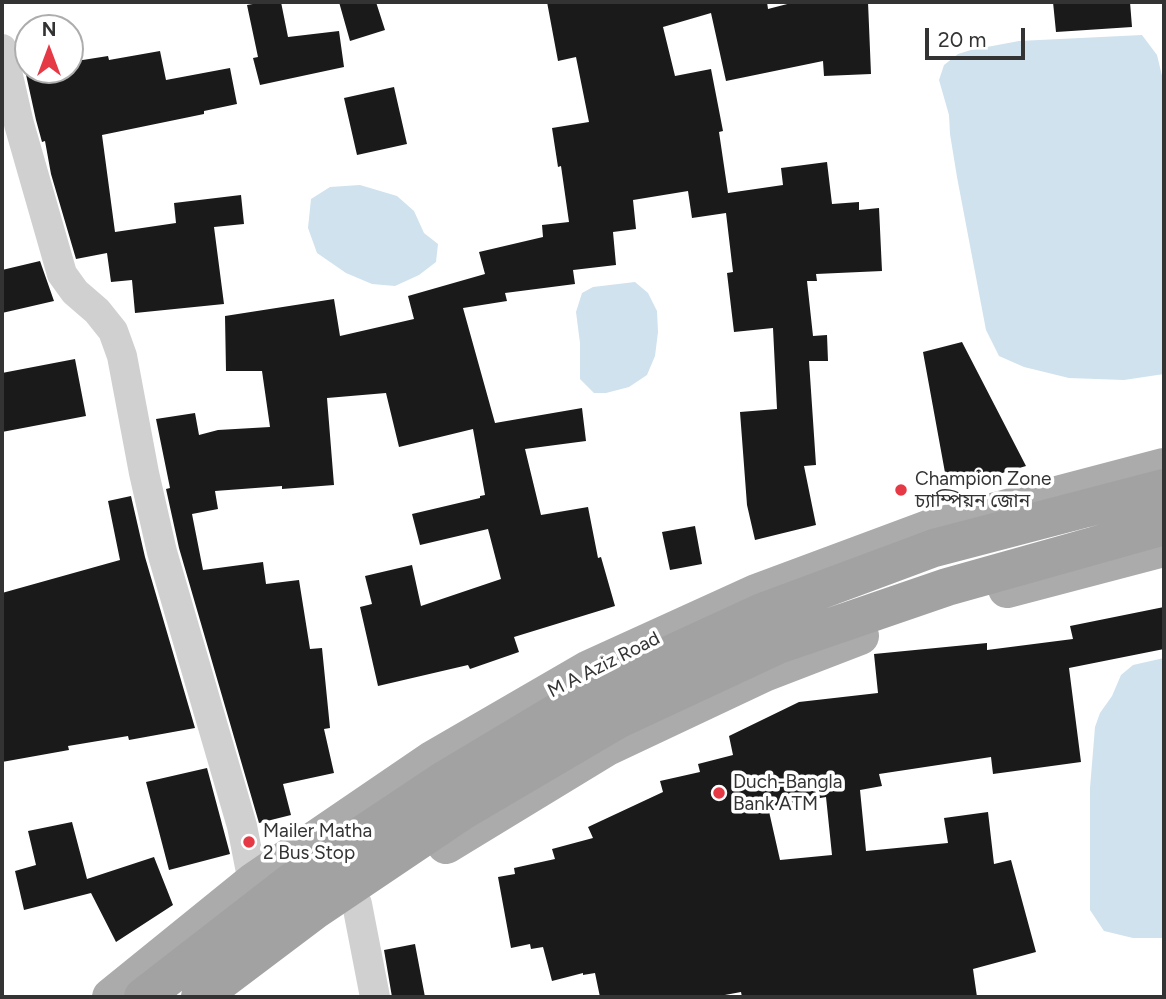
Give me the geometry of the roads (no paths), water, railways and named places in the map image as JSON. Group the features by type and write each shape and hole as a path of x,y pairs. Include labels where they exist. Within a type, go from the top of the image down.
{"highway":[{"path":"143,997 294,880 444,780 601,686 762,612 934,548 1164,488"},
{"path":"200,997 314,911 464,810 617,720 778,645 947,587 1164,526"}],"main road":[{"name":"M A Aziz Road","path":"111,997 253,882 432,760 589,669 755,593 928,529 1164,467"},
{"path":"231,997 328,923 475,825 607,747 764,673 851,638 952,604 1164,548"}],"street":[{"path":"2,49 19,124 62,274 75,292 97,311 113,331 122,356 139,450 162,552 242,826 253,882"},
{"path":"357,904 375,997"}],"water":[{"path":"1142,35 1157,55 1164,84 1164,374 1124,380 1069,378 1024,367 999,356 986,330 957,177 949,115 939,80 944,65 958,54 1019,41"},
{"path":"360,185 397,196 414,211 424,233 438,244 436,262 419,275 395,286 372,284 346,273 317,253 308,228 311,199 330,187"},
{"path":"635,282 648,293 657,311 655,356 647,375 629,387 594,393 580,379 580,343 576,312 582,293 593,287"},
{"path":"1164,658 1164,938 1133,938 1104,931 1090,910 1090,788 1095,727 1121,675 1133,665"}],"place":[{"name":"Champion Zone চ্যাম্পিয়ন জোন","path":"901,490"},
{"name":"Duch-Bangla Bank ATM","path":"719,793"},
{"name":"Mailer Matha 2 Bus Stop","path":"249,842"}]}
